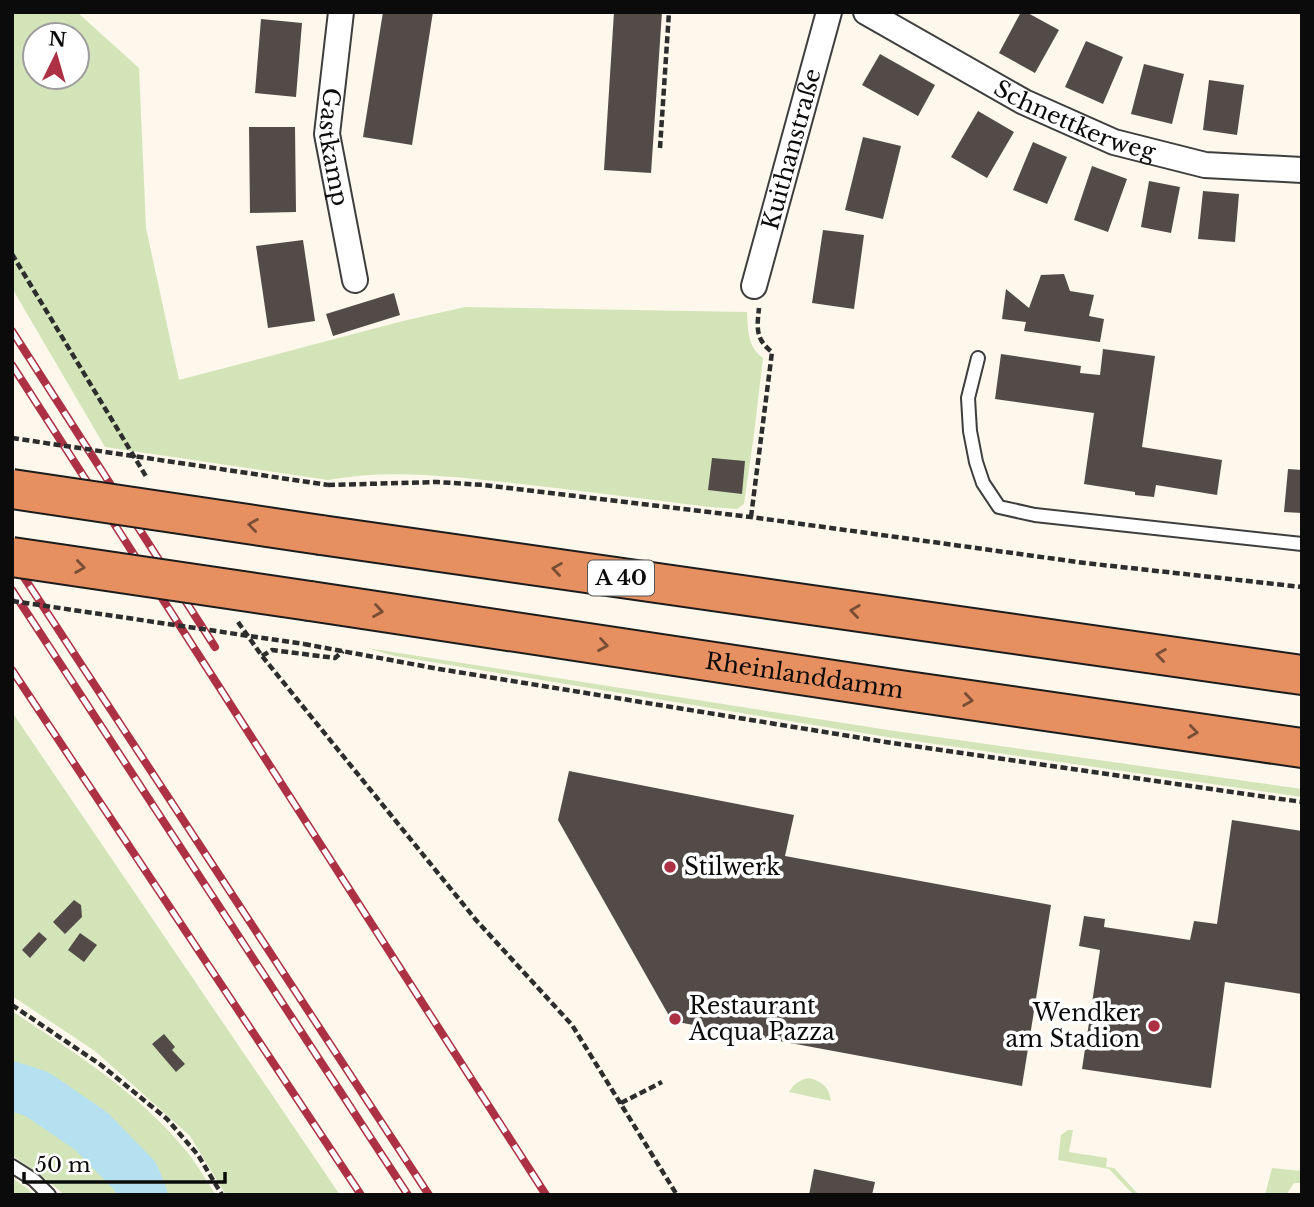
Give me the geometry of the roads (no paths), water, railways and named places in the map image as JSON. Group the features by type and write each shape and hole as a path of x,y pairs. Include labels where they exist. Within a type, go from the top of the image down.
{"highway":[{"name":"A 40","path":"12,489 1302,675"},
{"name":"Rheinlanddamm","path":"12,556 1302,748"}],"street":[{"name":"Gastkamp","path":"341,12 327,134 355,280"},
{"name":"Kuithanstraße","path":"754,286 829,12"},
{"name":"Schnettkerweg","path":"866,12 1024,102 1114,142 1205,165 1302,170"}],"lane":[{"path":"978,358 968,398 970,431 983,483 999,507 1035,516 1302,544"},
{"path":"12,1166 34,1180 49,1195"}],"waterway":[{"path":"12,1086 37,1094 91,1131 135,1176 143,1195"}],"railway":[{"path":"12,331 215,647"},
{"path":"12,365 546,1195"},
{"path":"12,559 429,1195"},
{"path":"12,590 408,1195"},
{"path":"12,670 361,1195"}],"place":[{"name":"Stilwerk","path":"670,867"},
{"name":"Restaurant Acqua Pazza","path":"675,1019"},
{"name":"Wendker am Stadion","path":"1154,1026"}]}
